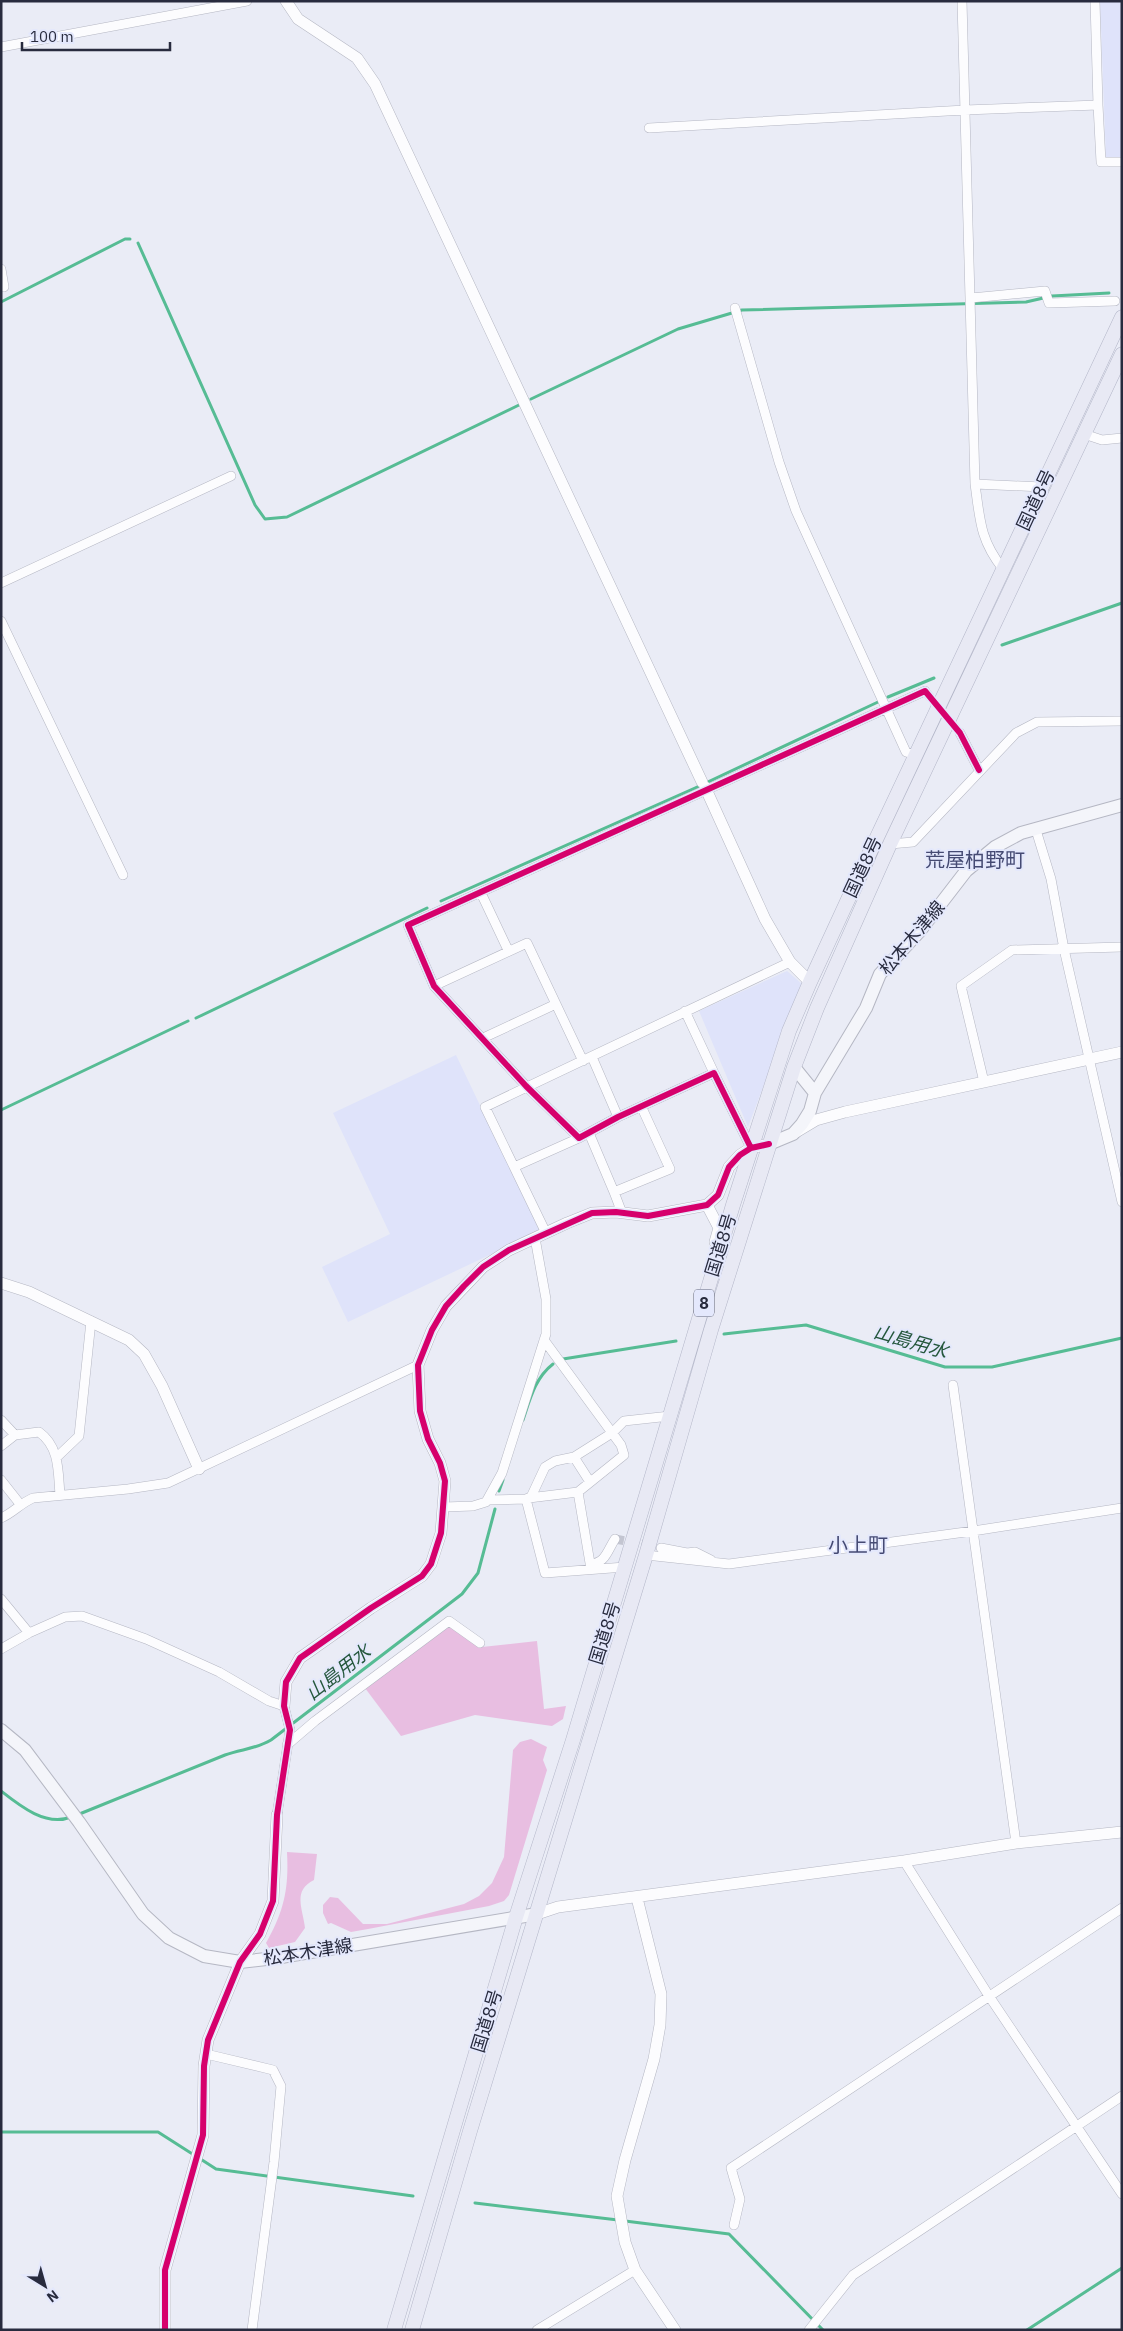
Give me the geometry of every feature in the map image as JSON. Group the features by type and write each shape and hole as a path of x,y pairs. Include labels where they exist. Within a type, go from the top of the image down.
{"highway":[{"name":"国道8号","path":"394,2330 516,1918 563,1772 751,1148 789,1032 810,982 1122,317"},
{"name":"国道8号","path":"412,2330 472,2122 646,1555 711,1330 768,1144 794,1067 817,1008 890,844 1122,354"}],"main road":[{"name":"松本木津線","path":"768,1144 792,1134 810,1111 815,1093 866,1008 880,974 919,932 966,871 995,847 1021,833 1122,805"},
{"path":"794,1067 815,1093"},
{"name":"松本木津線","path":"1,1730 25,1750 76,1818 143,1914 169,1938 204,1956 240,1962 537,1914"}],"street":[{"path":"1,47 247,1"},
{"path":"286,1 298,19 357,58 376,84 766,919 790,962 810,982"},
{"path":"962,1 975,484 984,540 990,553 1003,569"},
{"path":"1095,1 1101,162 1122,162"},
{"path":"649,128 965,110 1098,106"},
{"path":"1,269 4,287"},
{"path":"971,302 1044,291 1049,303 1115,301"},
{"path":"736,312 779,462 796,511 906,752 916,755"},
{"path":"1084,434 1102,440 1122,438"},
{"path":"1,583 231,476"},
{"path":"975,484 1042,487"},
{"path":"1,621 123,875"},
{"path":"579,1138 526,1086 434,986 408,925 437,910 481,893 704,787 925,691"},
{"path":"890,844 913,842 1016,733 1037,722 1122,721"},
{"path":"960,733 980,770"},
{"path":"1036,830 1051,879 1064,949 1122,1202"},
{"path":"481,893 508,950"},
{"path":"434,986 508,950 527,943 556,1004 618,1117"},
{"path":"984,1082 961,986 1012,950 1122,947"},
{"path":"546,1233 485,1107 790,962"},
{"path":"483,1038 556,1004"},
{"path":"685,1011 751,1148"},
{"path":"792,1134 816,1120 1122,1052"},
{"path":"514,1167 714,1073"},
{"path":"614,1192 670,1169 642,1108"},
{"path":"589,1133 622,1213"},
{"path":"164,2330 165,2270 203,2135 204,2066 208,2040 240,1962 260,1934 273,1901 277,1815 289,1726 284,1706 286,1682 300,1658 371,1608 422,1576 431,1564 441,1532 445,1481 440,1463 428,1439 420,1410 418,1365 432,1330 446,1306 464,1286 483,1267 509,1250 592,1213 622,1213 648,1216 707,1205 718,1194 728,1166 751,1148 768,1144"},
{"path":"700,1316 701,1292 719,1228 707,1205"},
{"path":"489,1500 502,1473 546,1334 546,1299 535,1238"},
{"path":"1,1283 29,1292 91,1321 129,1340 144,1354 162,1386 199,1469"},
{"path":"57,1457 79,1436 91,1321"},
{"path":"444,1507 473,1506 489,1500 528,1499 578,1492 624,1455 621,1445 544,1340"},
{"path":"1,1518 13,1512 20,1504 33,1498 168,1483 418,1365"},
{"path":"953,1385 1016,1843"},
{"path":"528,1499 532,1497 546,1467 554,1460 574,1457 612,1433 624,1421 670,1416"},
{"path":"1,1420 16,1435"},
{"path":"1,1446 16,1435 39,1432 51,1444 57,1457 60,1495"},
{"path":"574,1457 590,1482"},
{"path":"1,1480 20,1504"},
{"path":"578,1492 590,1566"},
{"path":"528,1499 545,1573 600,1563 606,1557 615,1539"},
{"path":"646,1555 729,1564 973,1531 1122,1508"},
{"path":"661,1548 687,1553 695,1552 714,1562"},
{"path":"590,1566 625,1567"},
{"path":"1,1599 29,1633"},
{"path":"1,1649 29,1633 69,1615 82,1616 155,1643 219,1672 269,1701 284,1706"},
{"path":"287,1745 315,1721 448,1621 480,1643"},
{"path":"537,1914 558,1907 904,1861 1016,1843 1122,1832"},
{"path":"904,1861 989,1996 1122,2194"},
{"path":"637,1898 661,1994 660,2025 654,2058 617,2196 625,2242 635,2270 675,2330"},
{"path":"734,2225 740,2198 731,2168 1122,1908"},
{"path":"206,2054 273,2070 281,2086 272,2183 252,2330"},
{"path":"809,2330 853,2274 1122,2096"},
{"path":"537,2330 635,2270"}],"shaded area":[{"path":"1100,1 1122,1 1122,157 1106,157"},
{"path":"787,971 802,984 748,1127 699,1011"},
{"path":"456,1055 540,1231 348,1322 322,1267 390,1234 333,1113"},
{"path":"451,1627 474,1644 482,1647 537,1641 544,1709 566,1706 563,1719 552,1726 475,1715 401,1736 365,1688 445,1628"},
{"path":"531,1739 547,1747 543,1760 547,1770 509,1895 504,1901 489,1906 351,1932 331,1923 328,1924 323,1913 323,1905 330,1897 338,1898 363,1924 387,1924 464,1904 479,1896 492,1883 504,1857 513,1750 520,1742"},
{"path":"287,1852 317,1854 314,1880 303,1889 300,1901 305,1928 295,1942 269,1948 266,1943 281,1910 286,1889"}],"waterway":[{"path":"1,302 125,239 130,239"},
{"path":"138,243 255,505 265,519 287,517 519,405"},
{"path":"531,399 678,329 742,310 1026,302 1052,296 1109,293"},
{"path":"1002,645 1122,603"},
{"path":"888,697 934,678"},
{"path":"441,901 695,788 878,702"},
{"path":"196,1018 427,908"},
{"path":"1,1110 188,1021"},
{"name":"山島用水","path":"724,1334 806,1325 945,1367 992,1367 1122,1338"},
{"name":"山島用水","path":"563,1359 676,1341"},
{"name":"山島用水","path":"523,1420 537,1382 553,1364"},
{"name":"山島用水","path":"499,1491 503,1480"},
{"name":"山島用水","path":"77,1815 225,1755 271,1740 462,1594 478,1573 495,1509"},
{"name":"山島用水","path":"1,1791 16,1803 43,1817 52,1819 71,1817"},
{"path":"1,2132 158,2132 194,2155"},
{"path":"199,2158 216,2169 413,2196"},
{"path":"475,2203 618,2220"},
{"path":"625,2221 729,2234 823,2330"},
{"path":"1027,2330 1122,2268"}],"tunnel":[{"path":"925,691 960,733"},
{"path":"615,1539 652,1546"}],"cycle path":[{"path":"751,1148 714,1073 618,1117 579,1138 526,1086 434,986 408,925 925,691 960,733 979,770"},
{"path":"165,2330 165,2270 203,2135 204,2066 208,2040 240,1962 260,1934 273,1901 277,1815 290,1730 284,1706 286,1682 300,1658 371,1608 422,1576 431,1564 441,1533 445,1481 440,1463 428,1439 420,1411 418,1365 432,1330 446,1306 464,1286 483,1267 509,1250 592,1213 616,1212 648,1216 707,1205 718,1195 729,1167 740,1155 751,1148 769,1144"}],"district":[{"name":"荒屋柏野町","path":"975,860"},
{"name":"小上町","path":"858,1545"}]}
